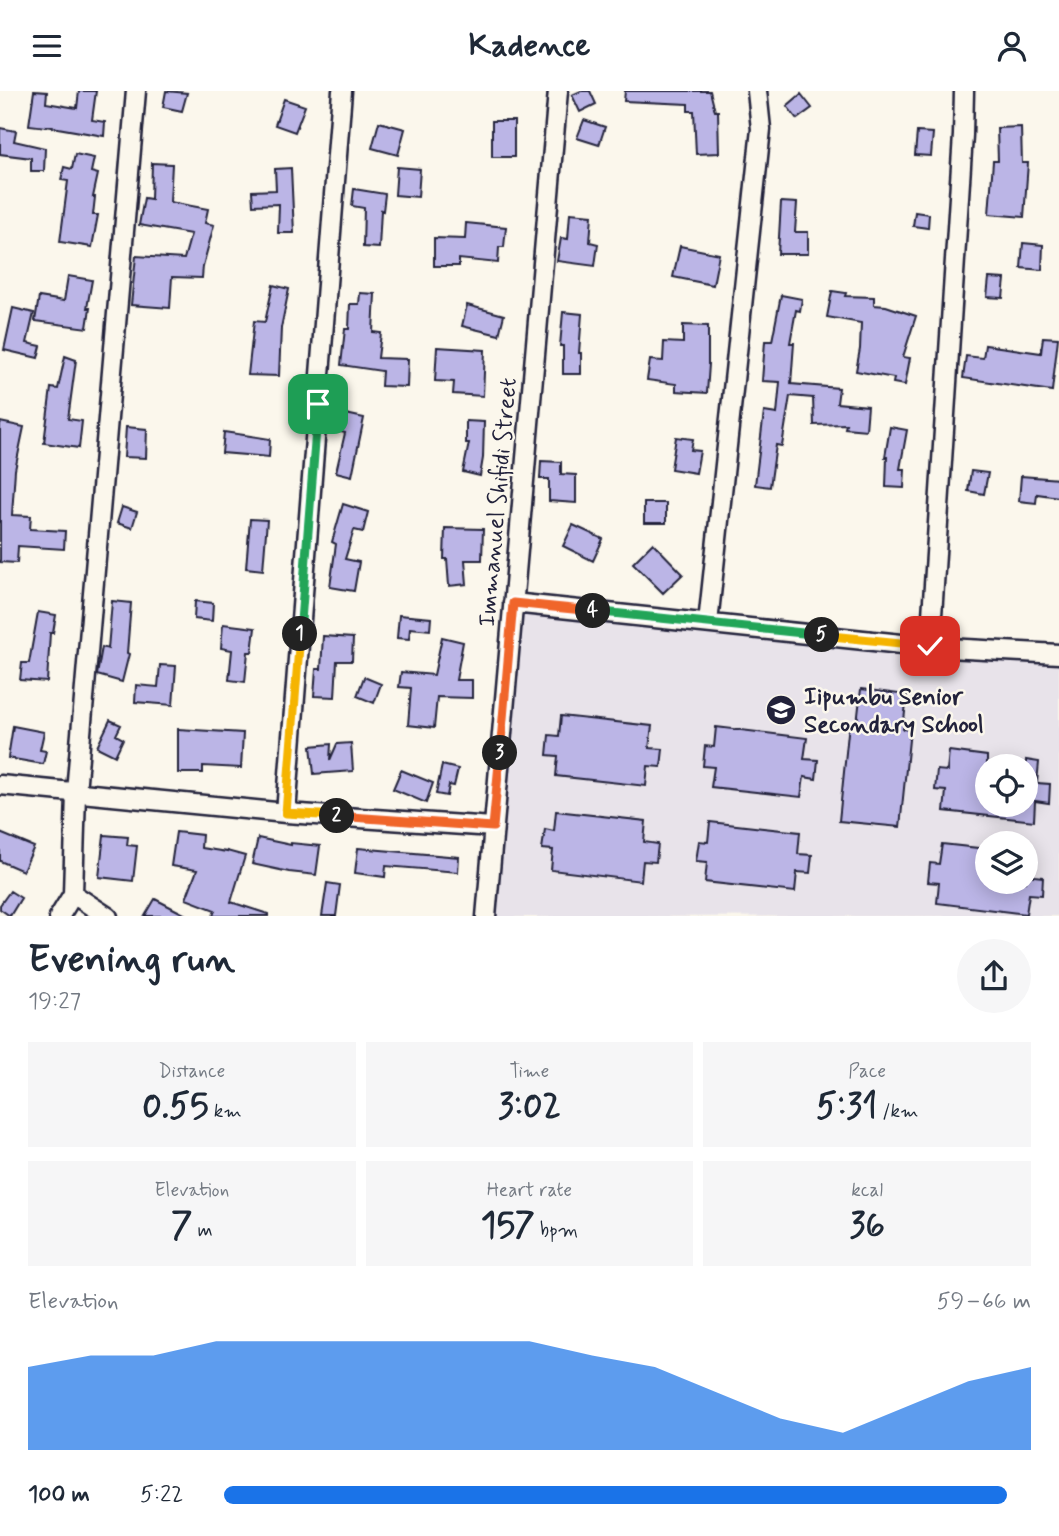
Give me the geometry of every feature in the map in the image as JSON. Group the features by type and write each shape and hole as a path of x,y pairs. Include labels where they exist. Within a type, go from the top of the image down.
{"street":[{"path":"59,916 73,894 76,792 136,91"},
{"path":"286,813 342,91"},
{"name":"Immanuel Shifidi Street","path":"486,916 558,91"},
{"path":"708,623 761,129 757,91"},
{"path":"930,646 964,91"},
{"path":"513,603 930,646 1059,654"},
{"path":"0,785 286,813 493,827"},
{"path":"73,894 108,916"}],"shaded area":[{"name":"Iipumbu Senior Secondary School","path":"513,603 1059,654 1059,916 486,916"}],"building":[{"path":"34,91 47,92 46,103 77,108 79,91 96,91 92,120 105,122 104,136 29,125"},
{"path":"166,91 187,93 182,111 163,107"},
{"path":"590,91 596,104 580,112 572,95"},
{"path":"625,91 710,91 715,111 718,111 719,153 696,154 694,111 688,111 688,104 624,101"},
{"path":"801,94 812,108 797,119 787,106"},
{"path":"284,99 305,106 295,132 275,125"},
{"path":"584,120 605,127 599,145 577,138"},
{"path":"492,121 514,121 514,157 492,157"},
{"path":"379,122 405,129 398,155 372,148"},
{"path":"1021,127 1022,163 1028,163 1024,217 989,214 993,161 998,161 997,128"},
{"path":"0,128 16,131 14,141 45,148 44,171 31,171 31,158 0,154"},
{"path":"917,132 933,133 931,156 915,155"},
{"path":"75,154 94,158 91,172 98,174 93,197 93,215 98,215 92,247 60,242 68,181 61,180 64,167 72,169"},
{"path":"152,163 172,164 170,202 208,209 205,223 214,225 202,278 172,277 170,308 131,305 136,256 184,259 191,234 139,225 144,198 151,199"},
{"path":"397,167 420,169 418,197 395,195"},
{"path":"291,168 294,233 278,233 279,204 253,205 252,191 276,190 275,169"},
{"path":"354,189 385,194 383,211 381,210 379,248 363,247 364,208 352,206"},
{"path":"781,202 797,203 795,232 808,232 808,254 778,254"},
{"path":"915,212 929,214 928,228 913,226"},
{"path":"570,213 592,215 590,242 598,244 595,266 557,261 561,238 568,239"},
{"path":"466,223 506,227 504,247 499,247 498,263 459,259 459,266 434,266 434,238 465,239"},
{"path":"1023,243 1043,245 1042,270 1021,268"},
{"path":"680,246 719,254 713,285 673,277"},
{"path":"68,276 92,280 87,328 35,321 39,297 64,301"},
{"path":"989,278 1005,279 1003,298 987,297"},
{"path":"273,285 289,289 281,328 279,376 248,375 254,321 265,322"},
{"path":"832,291 846,293 845,296 874,297 874,305 916,316 903,357 910,358 905,385 893,383 894,378 856,371 861,323 827,317"},
{"path":"360,293 375,294 373,332 381,333 378,358 408,359 407,387 381,386 382,371 341,365 345,329 349,329 350,304 359,304"},
{"path":"781,295 802,299 800,311 796,310 790,343 794,343 791,384 839,388 837,403 868,406 866,430 845,428 846,424 814,425 813,398 790,396 782,446 776,445 770,487 755,485 764,412 777,414 780,382 762,381 765,341 772,341"},
{"path":"467,305 504,315 499,335 462,326"},
{"path":"13,308 34,313 27,343 41,346 38,358 4,350"},
{"path":"563,312 582,314 579,353 581,374 563,374 563,346 560,346"},
{"path":"683,325 708,326 707,393 676,391 676,384 647,380 650,360 663,361 664,342 683,343"},
{"path":"1043,337 1058,338 1052,391 963,378 966,356 983,358 985,345 1041,353"},
{"path":"437,347 485,350 483,396 453,394 454,382 435,381"},
{"path":"65,356 76,360 68,419 82,421 79,448 44,443 51,388 58,389"},
{"path":"337,412 364,418 352,476 336,472 345,433 333,430"},
{"path":"466,421 484,422 480,476 463,472 469,443 466,443"},
{"path":"0,422 24,427 15,470 12,515 31,516 30,529 65,531 64,549 18,546 17,563 0,562"},
{"path":"126,427 147,429 146,458 124,457"},
{"path":"890,427 907,430 900,469 905,469 904,488 886,487 885,457"},
{"path":"224,432 270,439 269,457 222,453"},
{"path":"676,437 693,439 691,450 700,451 696,473 671,469"},
{"path":"541,461 561,462 561,474 576,475 576,503 549,501 549,479 540,479"},
{"path":"971,471 988,473 984,494 968,491"},
{"path":"1021,476 1059,479 1059,497 1037,494 1036,503 1019,501"},
{"path":"644,503 666,503 666,523 644,523"},
{"path":"343,504 368,512 363,532 354,530 345,559 359,562 354,591 330,587 336,544 332,542"},
{"path":"122,507 137,512 132,528 117,523"},
{"path":"250,519 267,520 263,570 246,568"},
{"path":"573,525 603,539 593,561 563,546"},
{"path":"445,528 483,529 482,560 465,560 467,584 449,586 447,559 444,559"},
{"path":"653,543 683,574 663,593 633,563"},
{"path":"112,601 131,603 129,654 122,682 97,675 102,647 108,649"},
{"path":"195,601 213,603 212,621 194,619"},
{"path":"38,612 56,615 53,633 50,633 47,682 20,680 22,663 29,663"},
{"path":"399,615 431,618 430,630 410,628 409,639 397,638"},
{"path":"223,624 255,628 252,652 248,652 245,682 229,680 232,650 221,648"},
{"path":"323,636 353,638 352,661 337,661 335,697 314,696 316,669 321,669"},
{"path":"442,637 463,642 456,680 472,680 472,698 437,697 434,728 408,725 411,688 399,687 401,672 434,675"},
{"path":"160,665 176,666 173,705 135,702 136,685 158,687"},
{"path":"364,677 381,684 374,703 357,696"},
{"path":"861,689 907,695 903,729 910,730 900,827 839,821 849,723 857,724"},
{"path":"561,716 652,726 649,748 663,749 661,767 648,766 646,786 556,776 558,756 547,755 549,735 559,736"},
{"path":"110,720 121,725 116,735 123,739 115,756 97,747"},
{"path":"13,726 44,732 40,750 46,751 43,764 8,758"},
{"path":"716,727 807,738 804,759 818,760 816,779 804,777 801,797 711,787 714,767 703,766 705,746 714,747"},
{"path":"178,729 243,733 241,768 203,766 203,773 178,773"},
{"path":"351,743 353,771 314,774 311,746 331,744 330,760 337,744"},
{"path":"949,751 975,754 975,814 944,811 946,791 935,790 937,770 947,771"},
{"path":"442,765 458,769 454,786 449,785 447,796 436,794"},
{"path":"401,770 433,783 426,803 393,789"},
{"path":"1038,783 1050,784 1049,803 1038,801"},
{"path":"556,811 646,821 644,842 658,844 656,862 643,861 641,881 551,870 553,850 542,849 545,829 554,831"},
{"path":"998,817 1034,817 1034,821"},
{"path":"710,822 800,832 798,854 812,855 810,873 797,872 795,892 705,882 707,862 696,861 699,841 708,842"},
{"path":"176,832 202,835 201,848 245,856 231,902 268,916 213,916 215,910 186,899 197,870 171,866"},
{"path":"0,833 34,847 23,871 0,861"},
{"path":"104,835 128,837 127,845 137,846 133,881 99,877"},
{"path":"258,838 291,845 320,846 316,875 252,864"},
{"path":"942,844 975,848 975,894 1029,894 1026,914 937,903 939,883 928,882 930,863 939,864"},
{"path":"358,848 459,857 458,872 386,866 385,877 355,873"},
{"path":"1038,876 1043,877 1042,895 1029,894 1038,894"},
{"path":"327,883 340,885 336,916 322,916"},
{"path":"10,891 21,898 10,916 0,909 0,905"},
{"path":"155,899 188,916 145,916"}],"place":[{"name":"Iipumbu Senior Secondary School","path":"781,710"}],"route":[{"path":"318,404 286,813 493,827 513,603 930,646"}]}
